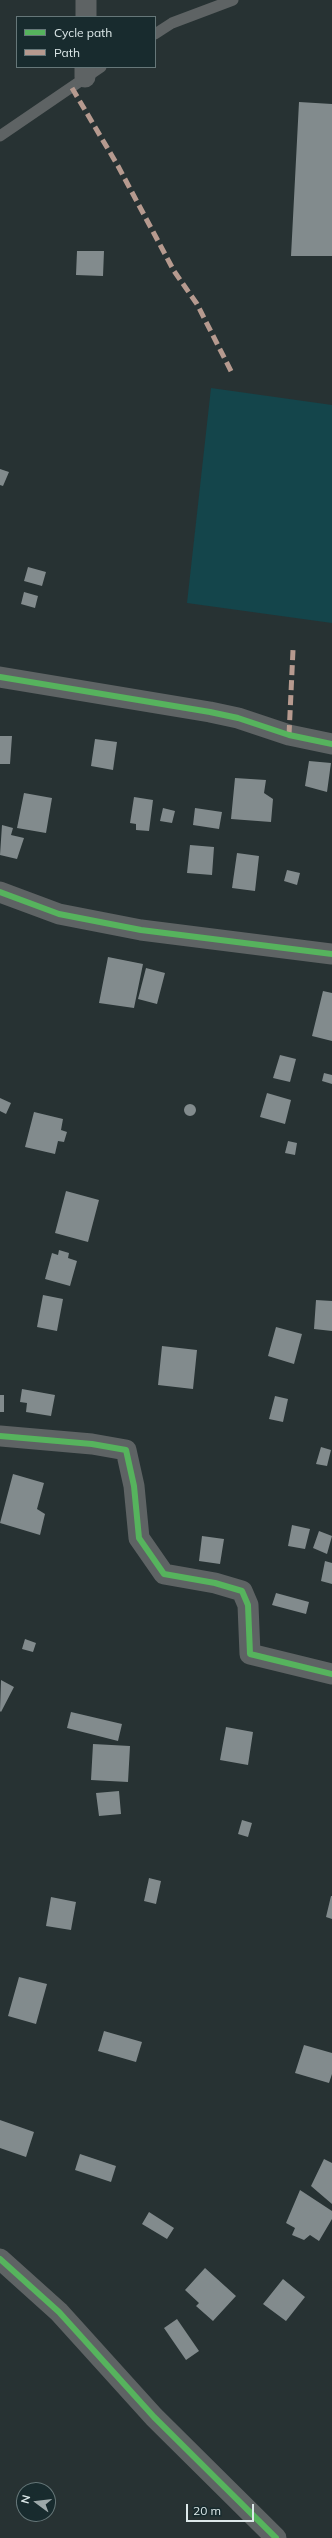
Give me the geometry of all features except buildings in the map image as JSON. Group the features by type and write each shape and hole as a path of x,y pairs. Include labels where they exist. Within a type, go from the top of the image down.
{"street":[{"path":"86,0 86,16"},
{"path":"0,677 210,712 238,718 289,735 332,744"},
{"path":"0,892 59,914 134,928 332,954"},
{"path":"0,1436 92,1444 126,1450 134,1486 139,1538 164,1574 215,1583 242,1591 248,1605 250,1654 296,1667 332,1674"},
{"path":"0,2259 59,2312 154,2417 276,2538"}],"lane":[{"path":"156,33 172,23 233,0"},
{"path":"0,136 72,88 90,70"}],"shaded area":[{"path":"211,388 332,405 332,623 187,603"}],"marked path":[{"path":"72,88 118,166 174,271 197,304 233,375"},
{"path":"289,735 293,650"}],"cycle path":[{"path":"0,677 210,712 238,718 289,735 332,744"},
{"path":"0,892 59,914 141,930 332,954"},
{"path":"0,1436 92,1444 126,1450 134,1486 139,1538 164,1574 215,1583 242,1591 248,1605 250,1654 332,1674"},
{"path":"0,2259 59,2312 154,2417 276,2538"}]}
